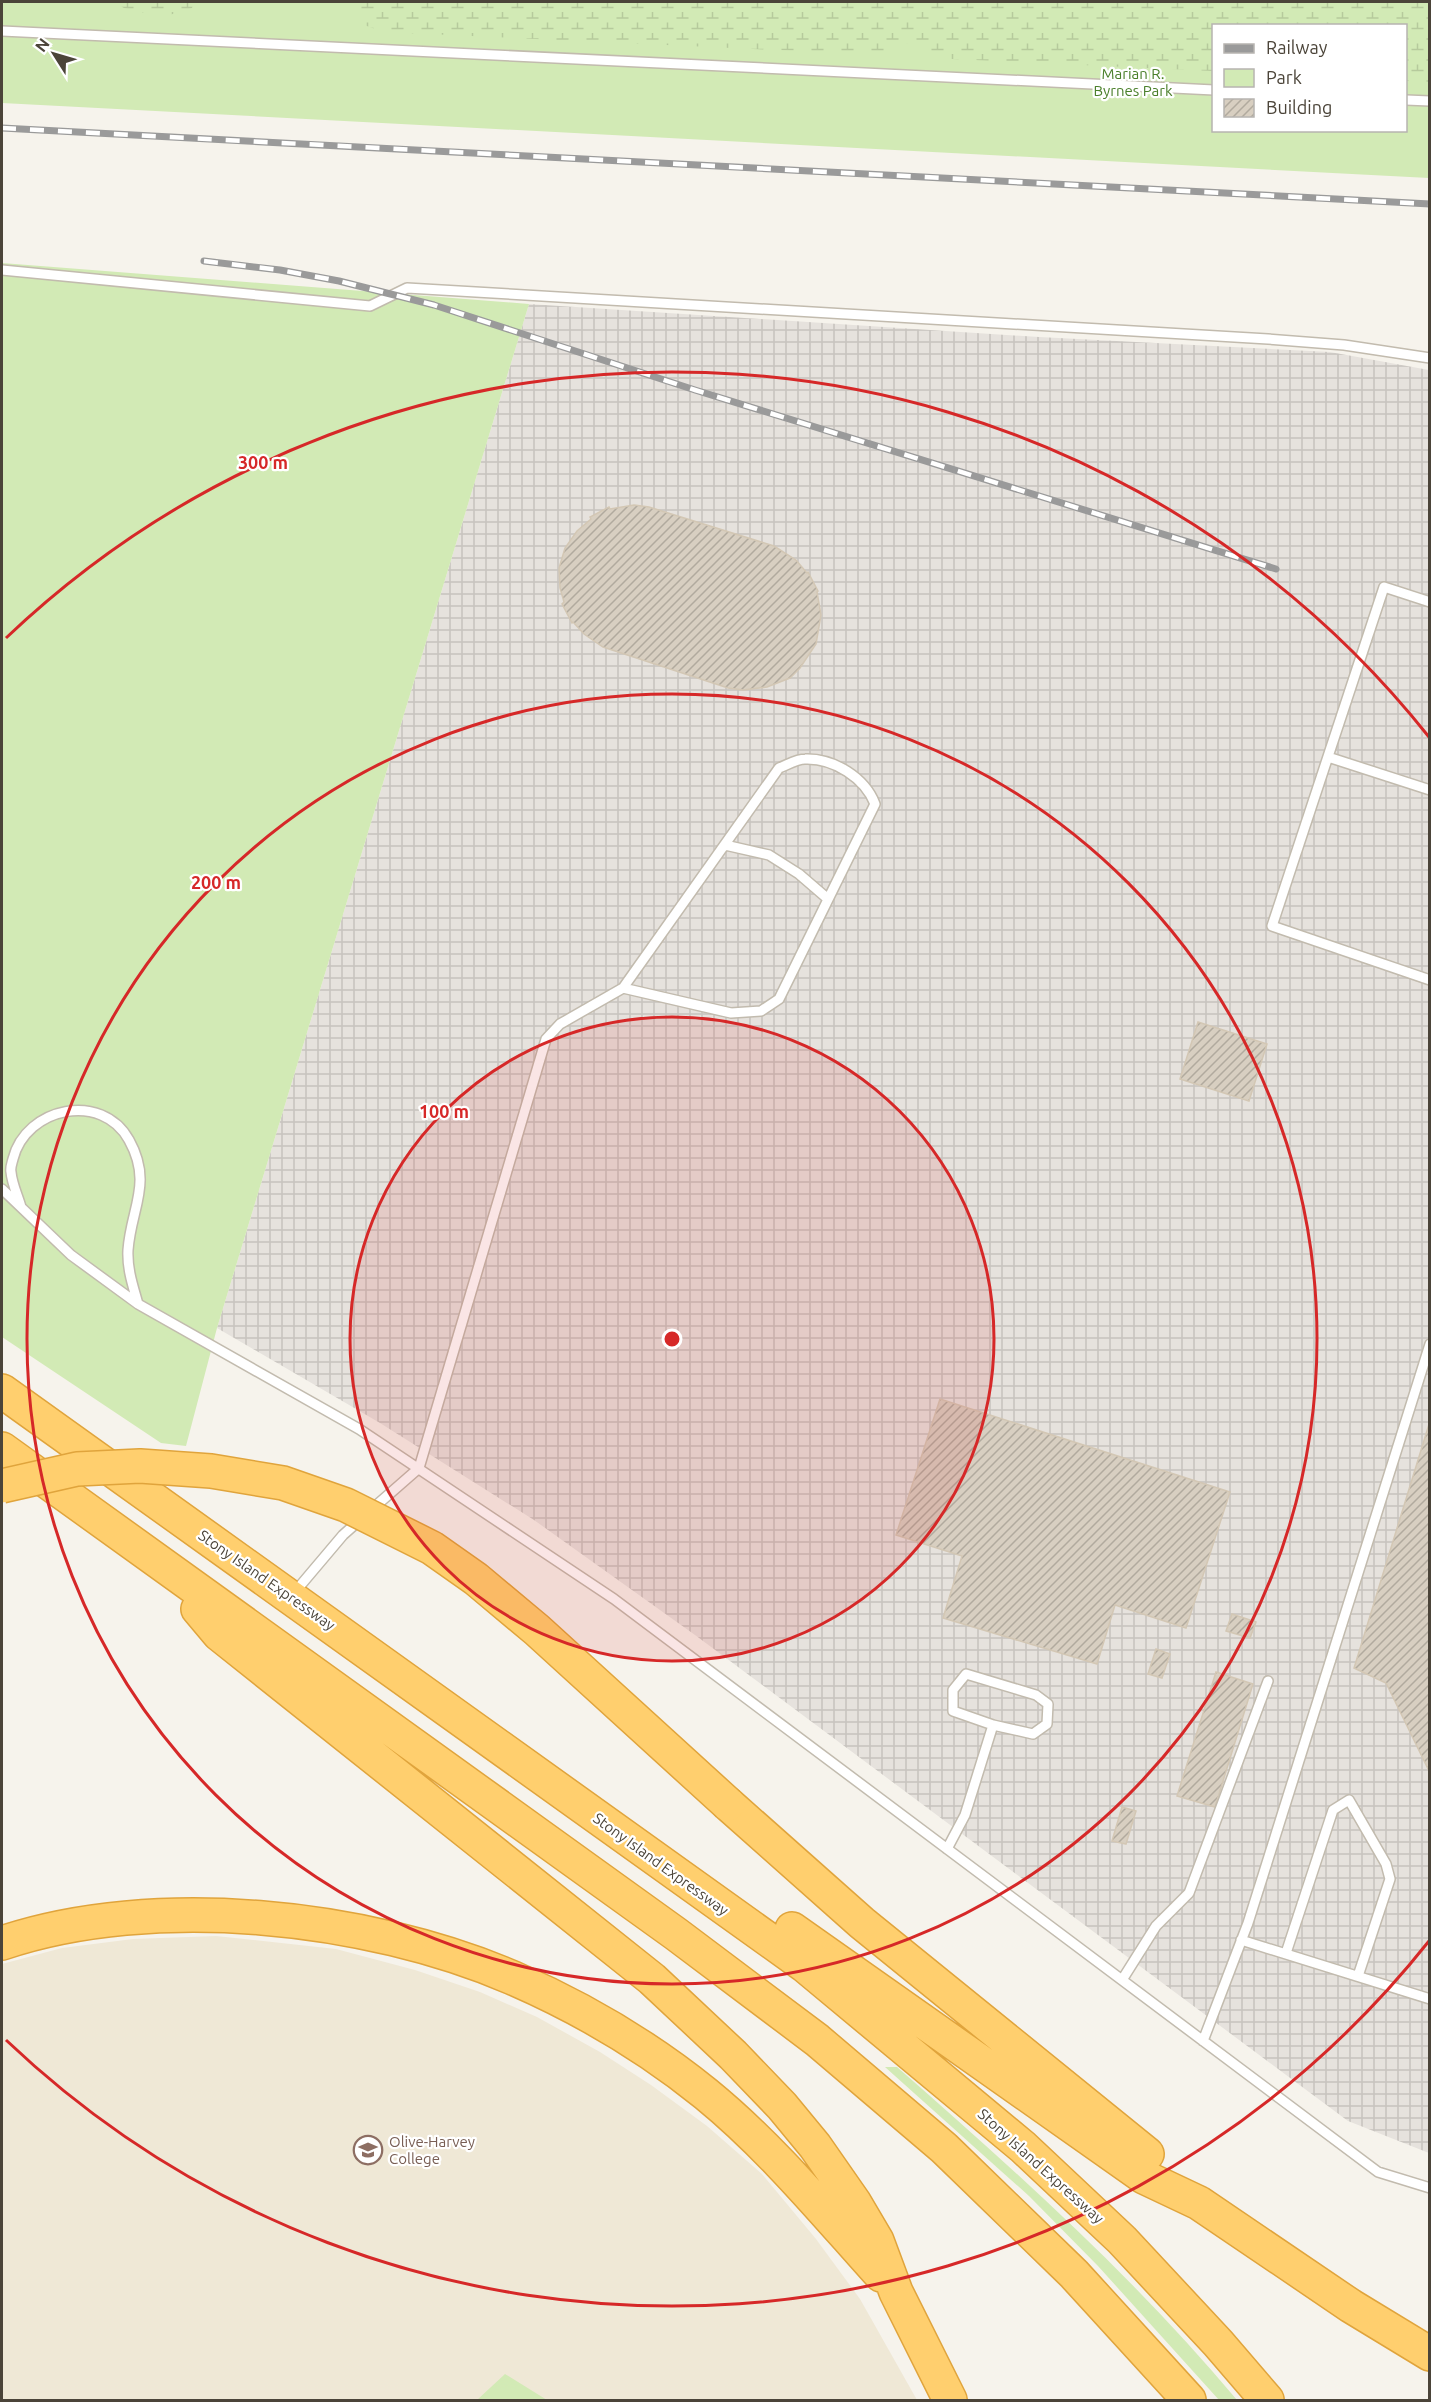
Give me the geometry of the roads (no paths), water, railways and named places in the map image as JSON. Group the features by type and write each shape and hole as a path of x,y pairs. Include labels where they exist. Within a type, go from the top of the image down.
{"highway":[{"name":"Stony Island Expressway","path":"2,1391 804,1965 1023,2147 1122,2240 1218,2343 1267,2400"},
{"path":"2,1449 676,1934 817,2040 944,2148 1074,2274 1190,2400"},
{"path":"2,1486 77,1469 140,1466 211,1471 283,1483 346,1505 432,1548 476,1579 537,1630 862,1923 1152,2158 1198,2203"},
{"path":"163,1566 219,1634 652,1979 733,2055 782,2106 815,2146 854,2202 877,2241 896,2292 950,2400"},
{"path":"533,1771 627,1814 1144,2176 1198,2203 1352,2306 1430,2354"},
{"path":"2,1943 26,1935 88,1922 145,1916 202,1915 272,1919 393,1939 450,1955 511,1977 564,2001 618,2032 706,2094 756,2138 896,2292"},
{"path":"1352,2306 1430,2364"}],"lane":[{"path":"2,31 1212,90"},
{"path":"1407,100 1430,101"},
{"path":"2,270 370,306 407,288 1268,339 1344,345 1430,358"},
{"path":"1430,602 1384,587 1272,926 1430,980"},
{"path":"1328,757 1430,790"},
{"path":"291,1597 343,1535 418,1468 546,1039 560,1024 623,988 779,768 803,759 827,760 852,775 870,791 875,804 779,999 761,1011 731,1013 623,988"},
{"path":"725,845 769,855 799,874 828,899"},
{"path":"22,1208 10,1171 16,1147 29,1129 54,1113 80,1110 108,1117 128,1137 139,1160 141,1188 128,1249 129,1273 138,1304"},
{"path":"2,1189 71,1255 138,1304 359,1430 614,1599 1378,2172 1430,2188"},
{"path":"1203,2041 1241,1940 1430,1344"},
{"path":"966,1674 1036,1695 1048,1704 1047,1724 1033,1734 993,1725 953,1711 953,1690 966,1674"},
{"path":"1122,1980 1156,1926 1189,1893 1268,1681"},
{"path":"947,1848 965,1815 993,1725"},
{"path":"1286,1953 1333,1810 1349,1800 1386,1864 1390,1879 1358,1976"},
{"path":"1241,1940 1430,1999"}],"railway":[{"path":"2,128 1430,204"},
{"path":"204,261 280,270 339,281 434,305 695,390 1276,569"}],"place":[{"name":"Olive-Harvey College","path":"368,2150"}],"park label":[{"name":"Marian R. Byrnes Park","path":"1133,82"}]}
